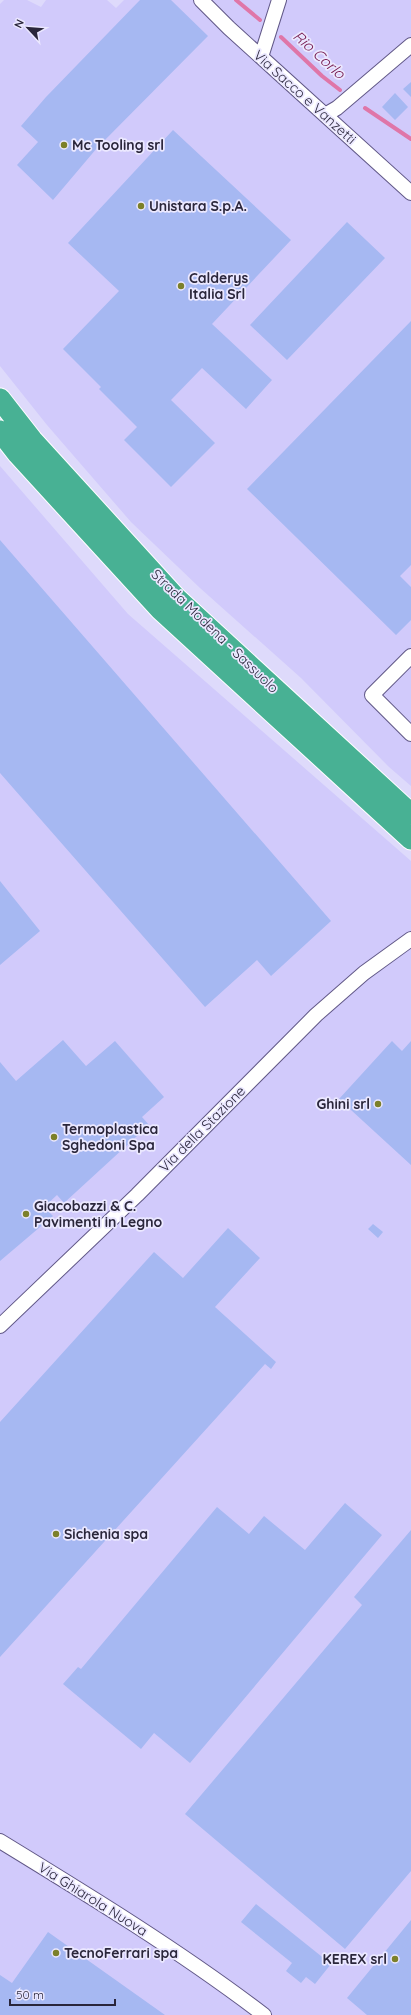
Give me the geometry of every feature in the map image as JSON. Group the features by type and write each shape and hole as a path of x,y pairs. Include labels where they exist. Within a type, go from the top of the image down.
{"highway":[{"name":"Strada Modena - Sassuolo","path":"0,399 25,447 160,609 411,839"},
{"name":"Strada Modena - Sassuolo","path":"0,431 25,447 176,598 411,814"}],"street":[{"name":"Via Sacco e Vanzetti","path":"201,0 411,193"},
{"path":"261,56 279,0"},
{"path":"325,115 337,108 411,45"},
{"path":"411,656 372,695 411,734"},
{"name":"Via della Stazione","path":"0,1326 142,1189 316,1016 364,973 411,939"},
{"name":"Via Ghiarola Nuova","path":"0,1841 113,1911 220,1982 264,2015"}],"shaded area":[{"path":"4,0 27,0 41,7 46,0 107,0 116,8 124,0 411,0 411,786 389,767 301,678 200,588 131,522 47,425 0,366 0,4"},
{"path":"0,466 128,614 411,861 411,2015 0,2015"}],"building":[{"path":"140,0 171,0 208,36 97,148 53,200 17,165 38,142 21,126 46,97"},
{"path":"411,82 411,97 403,89"},
{"path":"395,93 408,107 395,120 382,107"},
{"path":"173,130 291,240 212,324 272,380 246,409 202,368 171,400 215,443 171,487 124,440 137,427 99,389 101,387 63,349 119,291 68,243"},
{"name":"Calderys Italia Srl","path":"347,222 385,258 287,360 250,325"},
{"path":"411,321 411,565 400,576 411,587 411,620 396,635 247,489"},
{"path":"0,540 331,921 271,976 257,960 205,1007 0,773"},
{"path":"0,881 40,931 0,965"},
{"path":"63,1040 86,1066 115,1041 164,1097 142,1117 149,1125 64,1203 57,1195 42,1209 45,1212 47,1210 53,1216 0,1261 0,1062 16,1081"},
{"name":"Ghini srl","path":"392,1041 402,1051 411,1041 411,1165 339,1099"},
{"path":"373,1224 383,1232 378,1238 368,1229"},
{"name":"Sichenia spa","path":"228,1228 260,1258 215,1307 276,1362 271,1369 265,1364 0,1657 0,1422 154,1252 183,1278"},
{"name":"Sichenia spa","path":"345,1503 382,1535 190,1763 154,1733 141,1749 63,1684 78,1667 81,1669 217,1507 249,1534 264,1516 305,1550"},
{"path":"411,1530 411,1871 345,1949 185,1814 362,1605 354,1597"},
{"path":"256,1904 331,1964 315,1984 306,1977 301,1983 286,1971 292,1963 241,1922"},
{"name":"KEREX srl","path":"411,1920 411,2015 367,2015 347,1998"},
{"name":"TecnoFerrari spa","path":"48,1932 165,2015 0,2015 0,1975 12,1983"}],"waterway":[{"name":"Rio Corlo","path":"236,0 260,20"},
{"name":"Rio Corlo","path":"281,37 322,76 340,90"},
{"name":"Rio Corlo","path":"365,108 411,139"}],"place":[{"name":"Mc Tooling srl","path":"64,145"},
{"name":"Unistara S.p.A.","path":"141,206"},
{"name":"Calderys Italia Srl","path":"181,286"},
{"name":"Ghini srl","path":"378,1104"},
{"name":"Termoplastica Sghedoni Spa","path":"54,1137"},
{"name":"Giacobazzi & C. Pavimenti in Legno","path":"26,1214"},
{"name":"Sichenia spa","path":"56,1534"},
{"name":"TecnoFerrari spa","path":"56,1953"},
{"name":"KEREX srl","path":"395,1959"}]}
